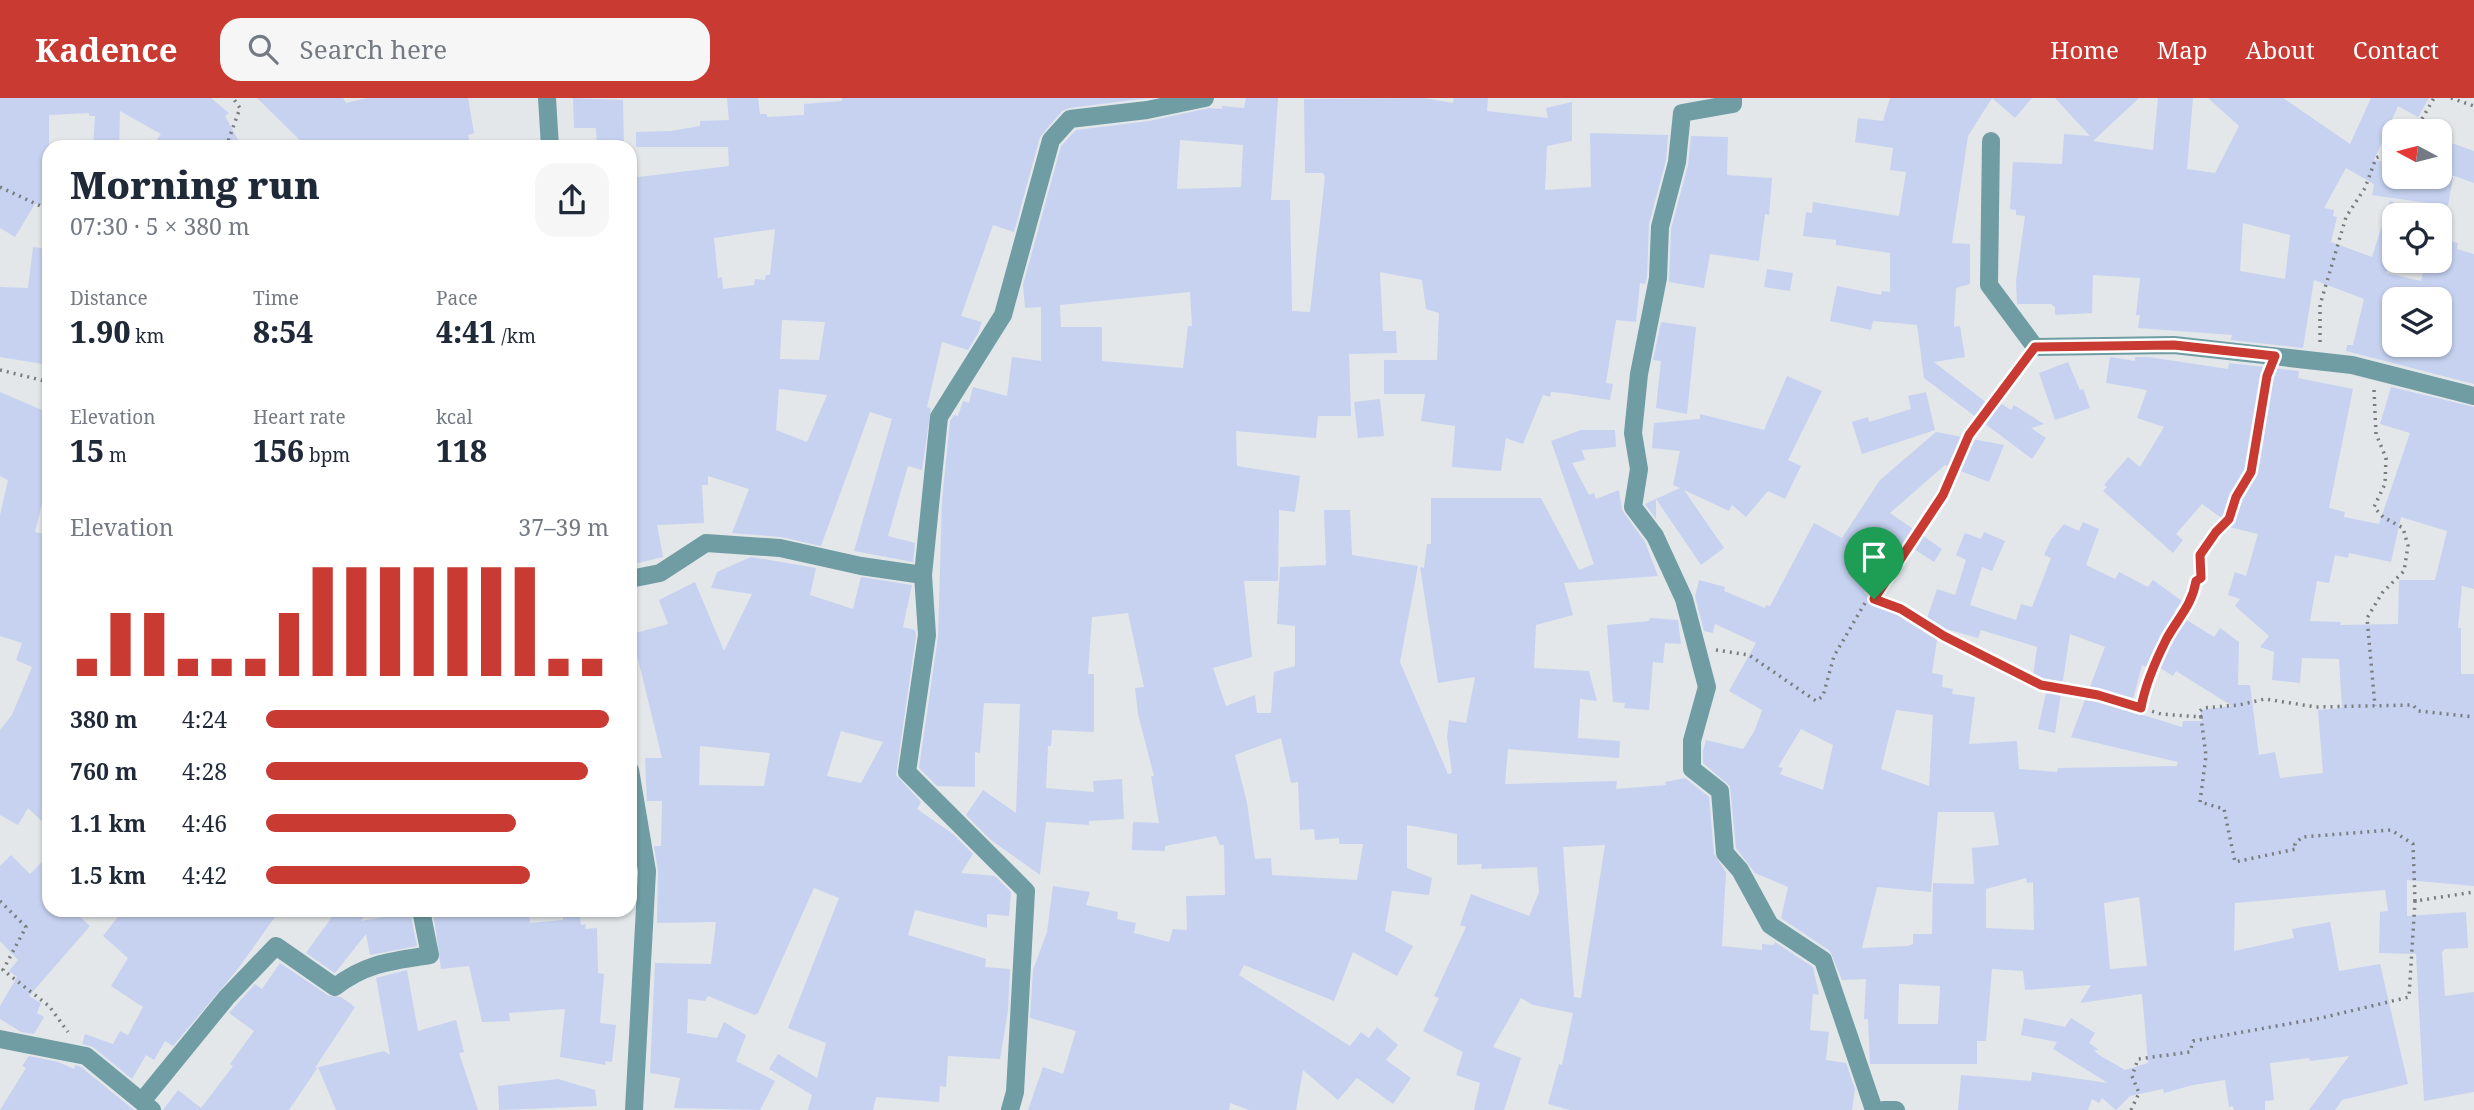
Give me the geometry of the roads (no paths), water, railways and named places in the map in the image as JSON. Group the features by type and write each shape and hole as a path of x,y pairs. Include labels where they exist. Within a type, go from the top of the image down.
{"street":[{"path":"547,98 550,140"},
{"path":"1010,1110 1015,1092 1026,891 906,772 927,635 923,575 939,416 1003,315 1051,141 1070,118 1107,116 1205,98"},
{"path":"1733,98 1733,104 1682,113 1677,162 1660,227 1658,278 1639,374 1633,433 1639,469 1633,507 1655,536 1684,598 1707,687 1692,740 1692,769 1720,791 1725,853 1740,870 1770,925 1823,960 1874,1110"},
{"path":"1991,141 1989,285 2035,347 2174,345 2275,356 2372,370 2474,396"},
{"path":"637,578 660,573 706,543 780,548 860,566 923,575"},
{"path":"634,1110 647,871 637,812"},
{"path":"0,1039 86,1056 147,1105 227,997 276,946 335,987 357,970 388,961 430,955 422,917"},
{"path":"1883,1110 1896,1110"}]}
